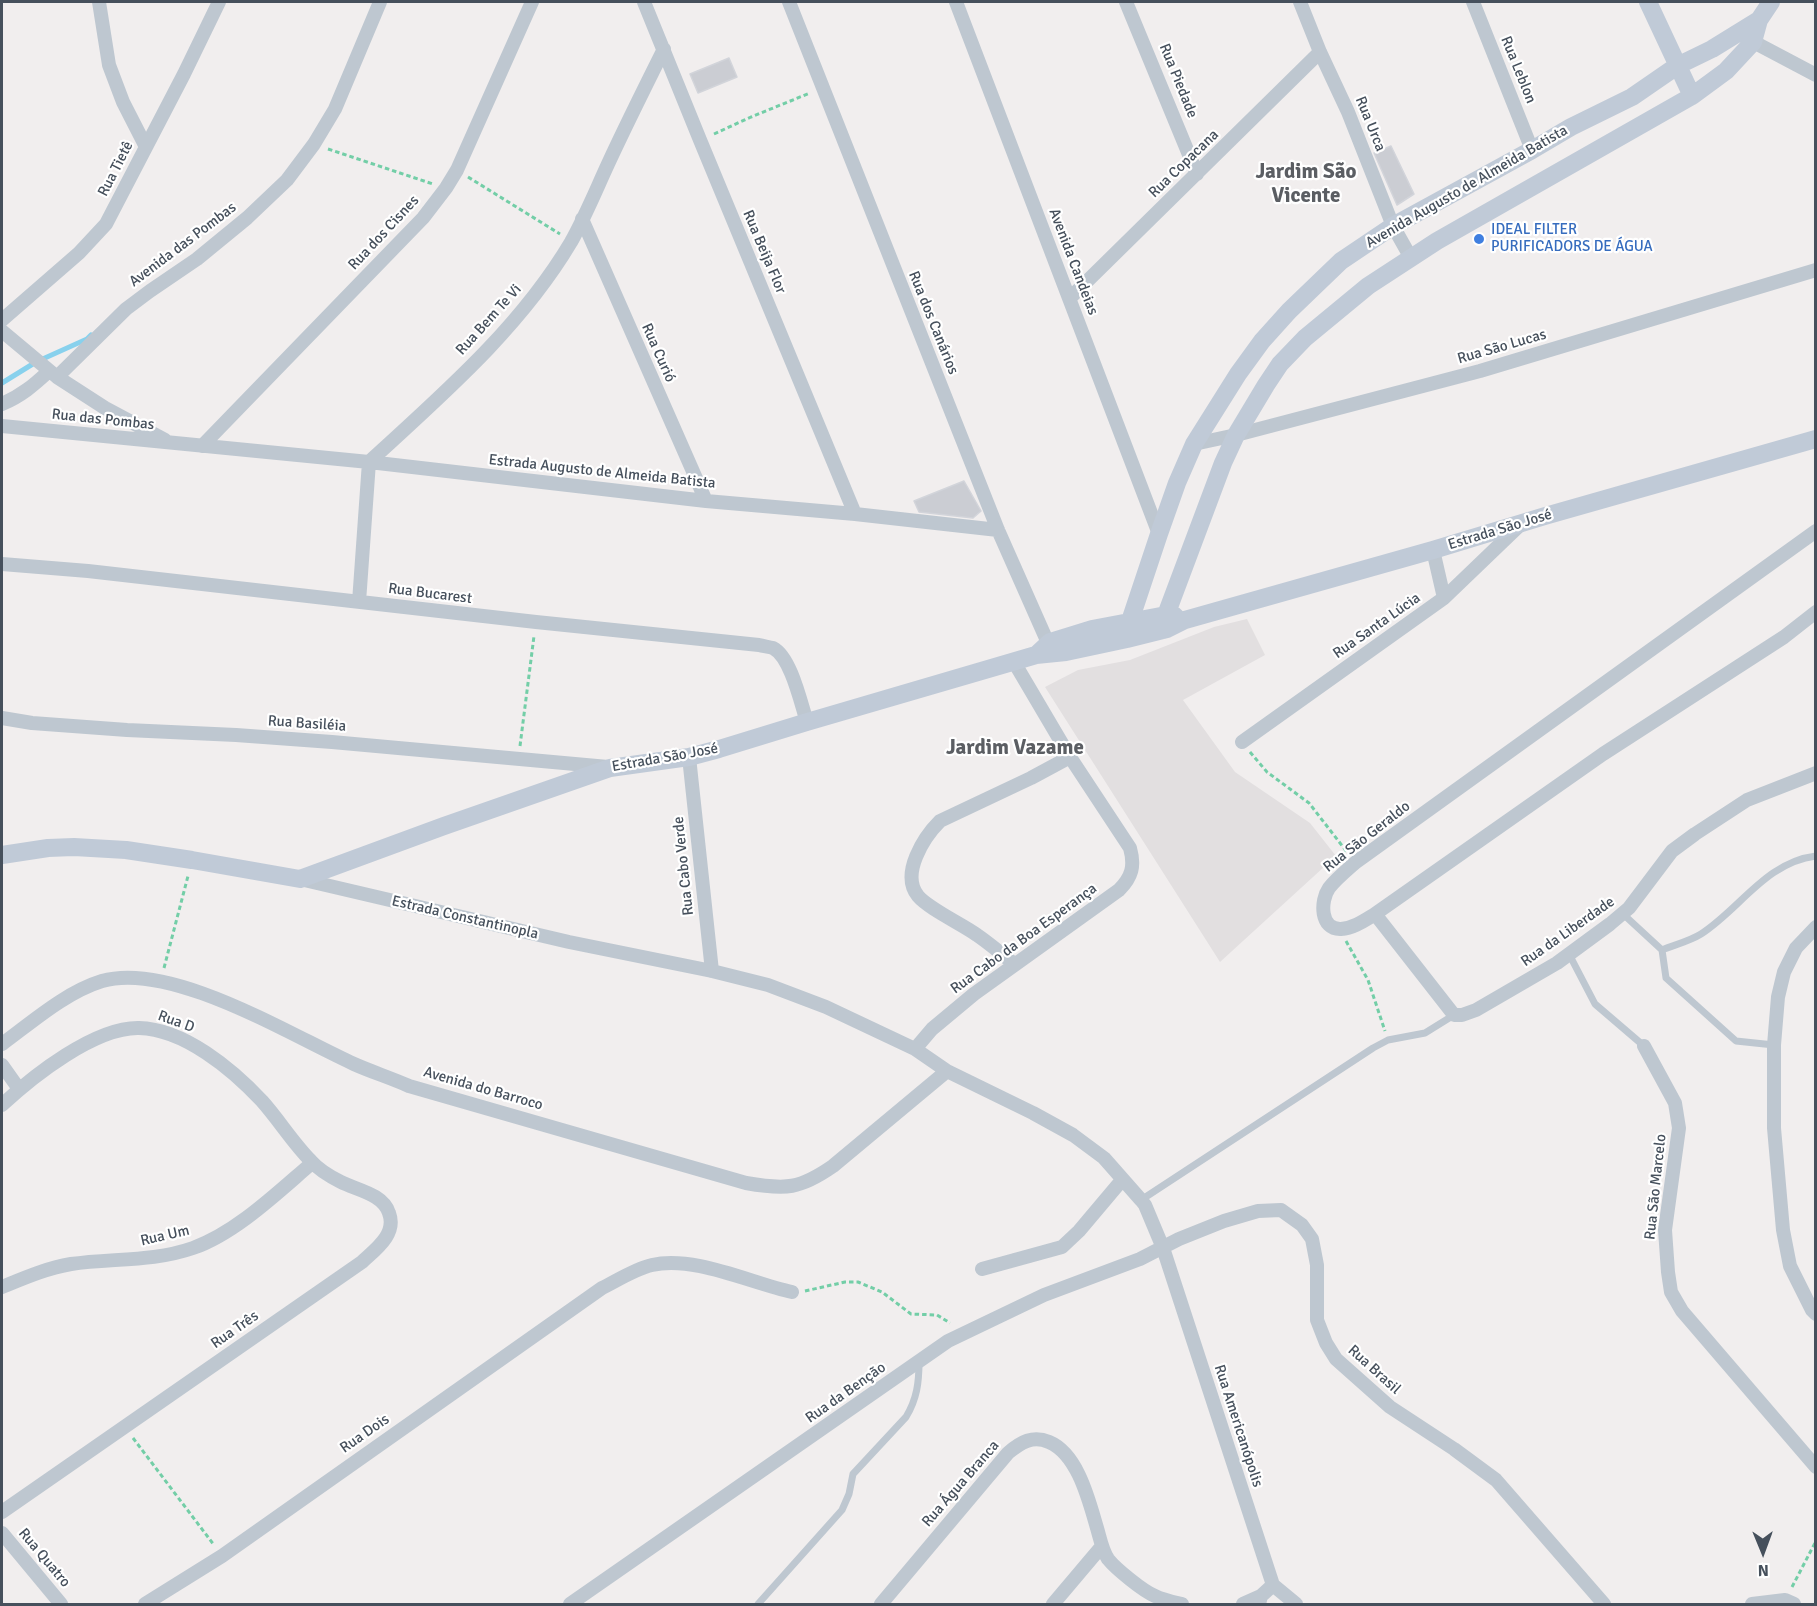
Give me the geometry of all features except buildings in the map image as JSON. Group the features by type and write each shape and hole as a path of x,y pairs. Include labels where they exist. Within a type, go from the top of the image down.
{"street":[{"path":"99,2 112,75 146,147"},
{"name":"Rua Tietê","path":"2,320 79,253 106,224 219,2"},
{"name":"Avenida das Pombas","path":"2,404 33,387 126,309 197,259 247,218 287,180 314,144 335,109 380,2"},
{"name":"Rua dos Cisnes","path":"202,446 423,218 446,188 457,170 532,2"},
{"name":"Rua Beija Flor","path":"644,2 855,514"},
{"name":"Rua dos Canários","path":"789,2 1045,650"},
{"path":"957,4 972,2"},
{"name":"Rua Piedade","path":"1126,2 1197,174"},
{"name":"Rua Urca","path":"1300,2 1348,112 1393,226 1411,258"},
{"name":"Rua Leblon","path":"1473,2 1532,150"},
{"path":"1648,2 1692,96"},
{"name":"Avenida Augusto de Almeida Batista","path":"1165,623 1211,492 1236,435 1280,364 1305,338 1368,286 1437,241 1692,96 1726,71 1745,38 1771,2"},
{"name":"Avenida Candeias","path":"957,4 1159,534"},
{"path":"1745,38 1815,75"},
{"name":"Avenida Augusto de Almeida Batista","path":"1126,639 1159,534 1194,444 1238,374 1289,311 1341,261 1393,226 1571,127 1632,97 1677,66 1745,38"},
{"name":"Rua Bem Te Vi","path":"369,462 489,347 520,313 548,276 572,241 664,49"},
{"name":"Rua Copacana","path":"1070,298 1320,52"},
{"name":"Rua Curió","path":"582,219 706,501"},
{"name":"Rua São Lucas","path":"1194,444 1480,371 1815,270"},
{"path":"2,331 51,372 105,408 172,444"},
{"name":"Rua das Pombas","path":"2,426 202,446"},
{"name":"Estrada São José","path":"300,879 610,768 689,757 1014,662 1092,629 1130,621 1177,625 1185,620 1815,439"},
{"name":"Estrada Augusto de Almeida Batista","path":"202,446 369,462 706,501 998,530"},
{"path":"359,602 369,462"},
{"name":"Rua Santa Lúcia","path":"1242,742 1444,598 1520,524"},
{"name":"Rua São Geraldo","path":"1339,929 1330,925 1325,919 1323,909 1325,897 1329,889 1356,862 1815,531"},
{"path":"1434,550 1444,598"},
{"name":"Rua Bucarest","path":"2,564 88,571 773,648 785,658 807,722"},
{"path":"1339,929 1356,926 1375,914 1603,754 1784,637 1815,612"},
{"name":"Estrada São José","path":"1045,650 1126,639 1165,623"},
{"path":"1014,662 1070,757 940,821 928,833 912,870 912,884 917,896 978,935 1014,964"},
{"name":"Rua Basiléia","path":"2,718 32,723 322,741 610,768"},
{"name":"Rua Cabo Verde","path":"689,757 712,971"},
{"name":"Rua Cabo da Boa Esperança","path":"915,1049 933,1029 974,994 1014,964 1045,945 1128,881 1133,864 1130,848 1070,757"},
{"name":"Rua da Liberdade","path":"1454,1016 1476,1010 1520,985 1569,954 1623,914 1672,851 1695,834 1747,800 1815,773"},
{"name":"Estrada Constantinopla","path":"2,855 48,848 126,850 300,879 768,985 826,1007 915,1049"},
{"path":"1375,914 1454,1016"},
{"path":"1815,927 1796,948 1784,972 1778,997 1774,1045 1774,1128 1783,1230 1790,1266 1815,1314"},
{"name":"Avenida do Barroco","path":"2,1044 72,994 88,986 120,978 161,981 212,997 355,1065 410,1086 746,1183 771,1187 796,1186 816,1178 947,1071"},
{"name":"Rua D","path":"2,1105 19,1089 59,1060 95,1040 116,1031 137,1028 166,1033 214,1058 246,1085 280,1122 312,1163"},
{"name":"Rua São Marcelo","path":"1644,1046 1675,1103 1679,1128 1665,1230 1671,1292 1682,1311 1815,1467"},
{"path":"915,1049 947,1071 1073,1135 1104,1158 1143,1202 1163,1248"},
{"path":"2,1065 19,1089"},
{"name":"Rua Um","path":"2,1287 49,1269 70,1264 147,1259 194,1248 225,1232 264,1204 312,1163"},
{"name":"Rua Três","path":"2,1512 362,1262 379,1247 389,1233 391,1222 389,1211 365,1191 341,1182 312,1163"},
{"path":"982,1269 1062,1247 1079,1231 1122,1180"},
{"name":"Rua Brasil","path":"1163,1248 1224,1221 1258,1211 1281,1209 1302,1225 1312,1239 1317,1265 1317,1320 1336,1359 1390,1407 1496,1480 1604,1605"},
{"name":"Rua da Benção","path":"570,1605 963,1333 1044,1294 1140,1259 1163,1248"},
{"name":"Rua Americanópolis","path":"1163,1248 1273,1585"},
{"name":"Rua Dois","path":"145,1605 222,1556 602,1288 650,1265 668,1262 703,1268 792,1292"},
{"name":"Rua Água Branca","path":"880,1605 1008,1453 1020,1443 1032,1439 1043,1439 1056,1445 1065,1453 1078,1473 1102,1546 1109,1560 1151,1600 1182,1605"},
{"name":"Rua Quatro","path":"2,1533 61,1605"},
{"path":"1053,1605 1102,1546"},
{"path":"1243,1605 1260,1600 1273,1585 1296,1605"},
{"path":"1752,1605 1790,1602"}],"lane":[{"path":"1662,950 1699,936 1722,919 1765,878 1805,857 1815,856"},
{"path":"1623,914 1662,950 1666,978 1736,1041 1774,1045"},
{"path":"1569,954 1595,1004 1644,1046"},
{"path":"1143,1202 1341,1068 1388,1040 1425,1033 1454,1016"},
{"path":"758,1605 842,1510 849,1494 853,1474 906,1417 919,1386 919,1362"}],"path":[{"path":"700,140 823,88"},
{"path":"314,144 446,188"},
{"path":"457,170 572,241"},
{"path":"518,759 536,622"},
{"path":"1242,742 1267,772 1309,803 1356,862"},
{"path":"161,981 192,860"},
{"path":"1339,929 1368,980 1388,1040"},
{"path":"792,1292 813,1290 845,1282 858,1282 882,1292 911,1314 938,1315 963,1333"},
{"path":"125,1427 222,1556"},
{"path":"1790,1602 1815,1541"}],"shaded area":[{"path":"1247,619 1265,655 1183,700 1235,772 1310,823 1336,856 1220,962 1045,687 1078,670 1130,660 1214,627"}],"waterway":[{"path":"2,383 36,362 87,339 91,335"}],"place":[{"name":"IDEAL FILTER PURIFICADORS DE ÁGUA","path":"1479,239"}],"district":[{"name":"Jardim São Vicente","path":"1306,184"},
{"name":"Jardim Vazame","path":"1015,748"}]}
